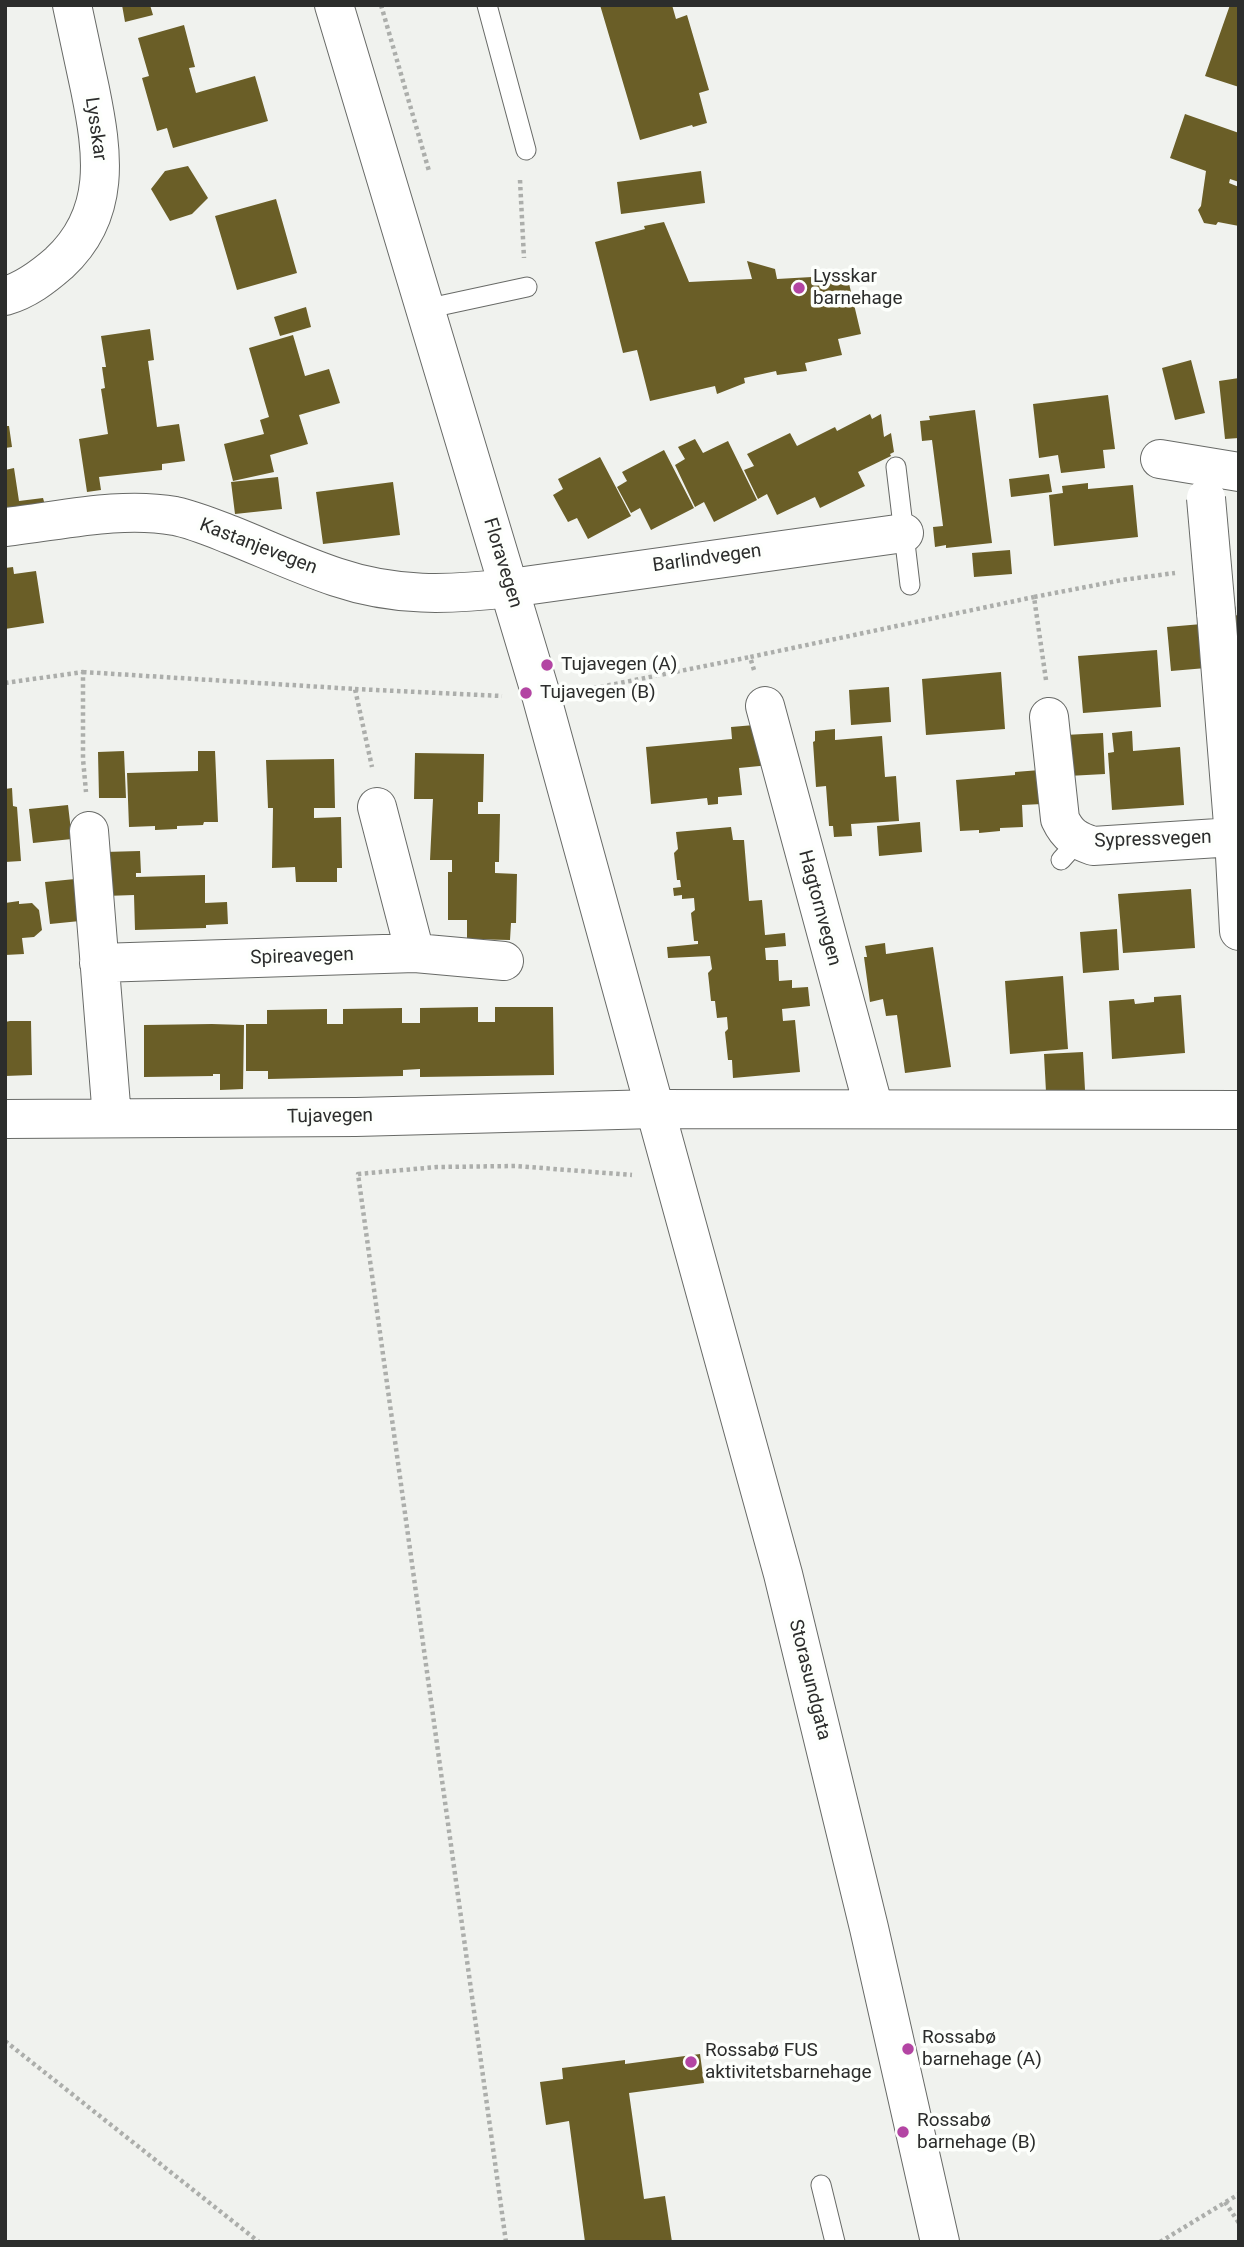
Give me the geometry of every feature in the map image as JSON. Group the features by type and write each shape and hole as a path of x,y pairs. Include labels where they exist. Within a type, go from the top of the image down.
{"street":[{"name":"Lysskar","path":"5,296 41,279 64,258 84,236 93,214 101,175 99,133 72,5"},
{"name":"Floravegen","path":"334,5 510,588 657,1116"},
{"path":"1160,459 1217,479"},
{"name":"Sypressvegen","path":"1217,479 1216,612 1239,931"},
{"name":"Kastanjevegen","path":"5,527 139,513 176,516 211,527 335,577 371,587 405,593 455,593 510,588"},
{"name":"Barlindvegen","path":"510,588 904,533"},
{"name":"Hagtornvegen","path":"765,706 874,1109"},
{"name":"Sypressvegen","path":"1049,717 1060,819 1067,834 1069,850 1093,846 1234,837"},
{"path":"377,807 415,953"},
{"path":"89,831 112,1118"},
{"name":"Spireavegen","path":"99,963 415,953 504,961"},
{"path":"657,1116 874,1109 1239,1110"},
{"name":"Tujavegen","path":"5,1119 657,1116"},
{"name":"Storasundgata","path":"657,1116 783,1574 869,1928 940,2242"}],"lane":[{"path":"487,5 526,150"},
{"path":"425,309 527,287"},
{"path":"896,467 910,585"},
{"path":"821,2185 835,2242"}],"path":[{"path":"381,5 432,181"},
{"path":"526,150 519,185 527,287"},
{"path":"576,691 1034,597 1122,580 1184,572"},
{"path":"1034,597 1049,717"},
{"path":"750,657 765,706"},
{"path":"5,683 83,672 513,696"},
{"path":"83,672 83,759 89,831"},
{"path":"355,689 378,791 377,807"},
{"path":"506,2242 358,1174 437,1167 516,1166 674,1179"},
{"path":"5,2042 259,2242"},
{"path":"1160,2242 1239,2193"},
{"path":"1225,2202 1239,2223"}],"building":[{"path":"122,5 150,5 153,15 125,22"},
{"path":"600,5 672,5 676,19 687,15 709,90 699,93 707,123 640,140"},
{"path":"1230,5 1239,5 1239,87 1205,76"},
{"path":"184,25 195,67 189,68 196,93 255,76 268,121 173,148 167,128 157,131 142,78 149,76 138,38"},
{"path":"1185,114 1239,133 1239,182 1230,179 1229,183 1239,187 1239,226 1218,222 1216,225 1204,223 1198,210 1201,206 1206,171 1170,158"},
{"path":"188,166 208,198 192,214 170,221 151,189 165,171"},
{"path":"701,171 705,203 621,214 617,182"},
{"path":"276,199 297,273 237,290 215,216"},
{"path":"664,222 689,282 752,279 747,261 775,269 777,279 847,275 861,334 838,339 842,355 805,363 807,371 777,375 776,371 744,378 745,383 717,394 715,386 650,401 637,350 623,353 595,242"},
{"path":"306,307 311,327 280,336 274,317"},
{"path":"150,329 154,360 148,361 157,427 179,424 185,461 162,464 162,470 99,477 101,490 87,492 79,439 108,434 101,389 105,388 102,367 106,367 101,336"},
{"path":"293,335 305,376 329,369 340,403 299,415 308,444 270,455 274,472 233,481 224,444 264,434 260,420 269,417 249,348"},
{"path":"1191,360 1205,413 1175,420 1162,368"},
{"path":"1239,378 1239,438 1225,439 1219,381"},
{"path":"1108,395 1115,449 1103,450 1105,468 1061,473 1058,455 1039,458 1033,404"},
{"path":"975,410 992,543 935,547 933,527 943,526 932,440 922,441 920,421 930,420 929,416"},
{"path":"870,414 872,419 881,414 884,437 891,433 894,452 858,472 865,486 820,508 815,497 777,515 767,494 758,499 744,470 754,466 747,454 790,433 797,446 835,427 837,431"},
{"path":"5,426 9,426 12,447 5,448"},
{"path":"695,439 703,453 728,441 757,500 714,522 704,502 695,507 675,465 685,459 678,447"},
{"path":"664,450 694,508 651,530 640,508 631,513 617,487 627,481 622,472"},
{"path":"600,457 631,516 588,539 577,518 568,522 553,495 563,489 558,479"},
{"path":"14,468 19,501 43,498 45,505 5,511 5,470"},
{"path":"1049,474 1052,492 1011,497 1009,479"},
{"path":"278,477 282,509 235,514 231,482"},
{"path":"393,482 400,535 323,544 316,492"},
{"path":"1088,483 1088,489 1133,485 1138,537 1054,546 1049,495 1063,493 1062,486"},
{"path":"1010,550 1012,574 974,577 972,553"},
{"path":"13,567 14,574 36,571 44,623 5,629 5,568"},
{"path":"1239,615 1239,655 1231,616"},
{"path":"1202,624 1206,668 1171,671 1167,627"},
{"path":"1157,650 1161,707 1083,713 1078,656"},
{"path":"1001,672 1005,729 926,735 922,679"},
{"path":"889,687 891,722 851,725 849,690"},
{"path":"766,724 770,765 739,768 742,795 718,797 718,804 708,805 707,798 651,804 646,747 732,739 731,727"},
{"path":"835,729 835,740 882,736 885,777 896,776 899,821 851,824 852,836 834,837 833,826 829,826 826,786 816,787 813,742 815,731"},
{"path":"1132,731 1133,751 1180,747 1184,805 1112,810 1108,753 1114,752 1112,733"},
{"path":"1103,733 1105,774 1068,776 1065,735"},
{"path":"124,751 126,798 99,798 98,752"},
{"path":"198,751 215,751 218,822 177,826 177,829 129,827 127,773 198,771"},
{"path":"415,753 484,754 483,802 478,802 478,814 500,814 499,862 495,862 495,873 517,874 516,923 511,923 510,940 467,939 467,920 448,920 448,872 452,872 452,860 430,860 433,799 414,799"},
{"path":"334,759 335,808 314,808 314,818 341,817 342,868 337,868 337,882 296,882 295,867 272,868 273,808 268,808 266,760"},
{"path":"1040,770 1042,804 1022,805 1023,827 1000,828 1000,831 979,833 979,830 960,831 956,780"},
{"path":"12,788 13,806 17,807 21,861 5,862 5,789"},
{"path":"68,805 72,839 33,843 29,809"},
{"path":"920,822 922,852 879,856 877,826"},
{"path":"731,827 733,840 744,840 749,901 762,900 765,935 785,933 786,946 765,948 766,960 778,960 779,981 792,980 792,988 808,987 810,1006 782,1009 783,1021 795,1020 800,1072 733,1078 725,1032 728,1029 727,1017 717,1018 715,1001 711,1001 708,973 712,969 710,956 668,958 667,947 698,944 698,941 694,941 691,913 695,910 694,898 682,899 682,895 674,896 673,888 681,887 680,880 677,880 674,853 678,849 676,832"},
{"path":"140,851 141,873 136,873 136,877 205,875 205,903 227,902 228,924 206,925 206,928 135,930 134,895 105,896 104,852"},
{"path":"75,879 80,921 50,924 45,882"},
{"path":"1191,889 1195,948 1123,953 1118,894"},
{"path":"19,901 19,904 32,903 39,910 42,930 34,937 22,938 24,954 5,955 5,903"},
{"path":"1117,929 1119,970 1083,973 1080,932"},
{"path":"885,943 886,954 933,947 951,1067 905,1073 897,1015 886,1016 883,999 870,1002 865,946"},
{"path":"1063,976 1068,1049 1010,1054 1005,981"},
{"path":"1181,995 1185,1053 1112,1059 1109,1001 1134,999 1135,1004 1154,1002 1154,997"},
{"path":"478,1007 478,1022 495,1022 495,1007 553,1007 554,1075 420,1077 420,1069 403,1070 403,1076 268,1079 268,1071 246,1071 246,1024 267,1024 267,1010 327,1009 327,1024 343,1024 343,1009 402,1008 402,1023 420,1023 420,1008"},
{"path":"31,1021 32,1075 5,1076 5,1022"},
{"path":"144,1025 244,1025 243,1089 220,1090 220,1074 144,1077"},
{"path":"1083,1052 1085,1090 1046,1092 1044,1054"},
{"path":"700,2054 704,2083 629,2093 644,2199 665,2196 672,2242 585,2242 569,2121 546,2125 540,2082 563,2079 562,2068 625,2060 625,2064"}],"place":[{"name":"Lysskar barnehage","path":"799,288"},
{"name":"Tujavegen (A)","path":"547,665"},
{"name":"Tujavegen (B)","path":"526,693"},
{"name":"Rossabø barnehage (A)","path":"908,2049"},
{"name":"Rossabø FUS aktivitetsbarnehage","path":"691,2062"},
{"name":"Rossabø barnehage (B)","path":"903,2132"}]}
